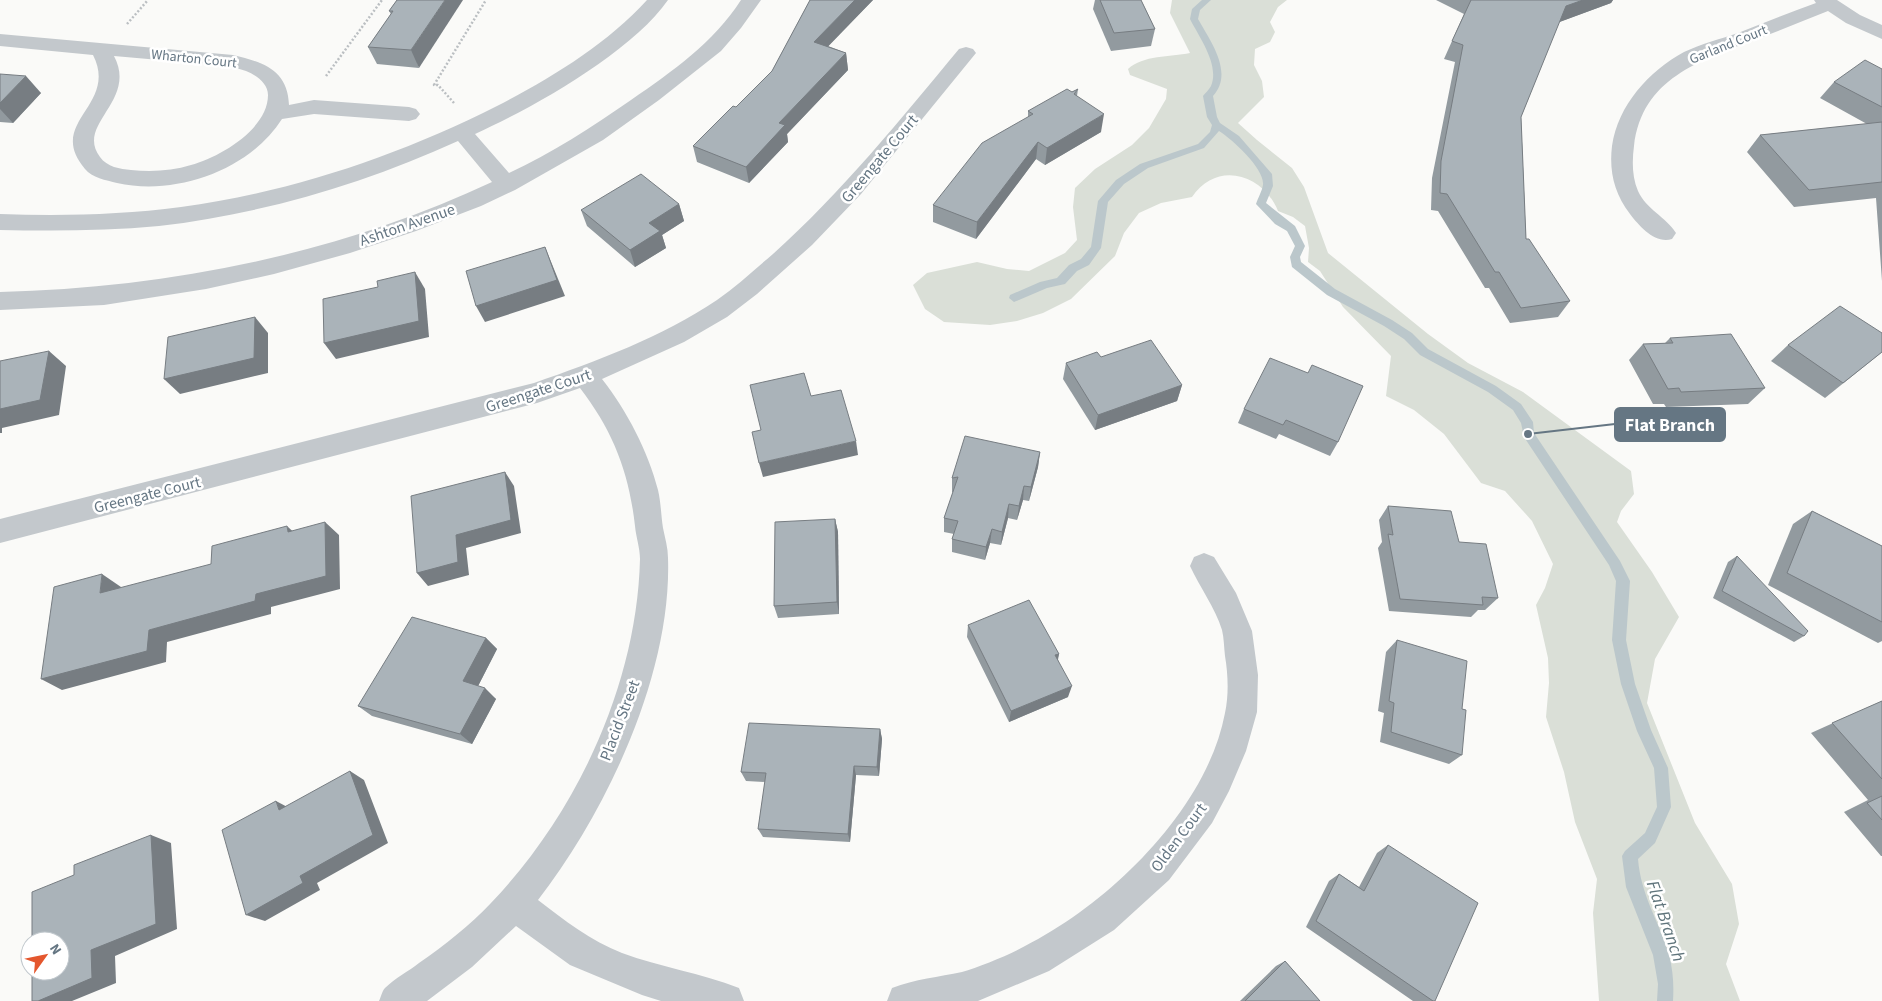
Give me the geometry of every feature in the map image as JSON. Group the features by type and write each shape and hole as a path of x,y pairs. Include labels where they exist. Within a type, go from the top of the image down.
{"street":[{"path":"0,222 73,224 182,215 264,200 344,177 462,132 538,93 586,62 628,30 658,0"},
{"name":"Ashton Avenue","path":"0,301 66,300 137,292 234,274 330,251 392,232 461,206 507,185 570,151 631,112 703,55 731,29 751,0"},
{"path":"1827,2 1853,19 1882,34"},
{"name":"Garland Court","path":"1664,233 1635,206 1624,187 1621,169 1622,143 1631,115 1643,95 1665,74 1692,57 1827,2"},
{"name":"Wharton Court","path":"0,40 203,58 246,64 260,70 271,79 277,89 278,101 275,114"},
{"path":"100,49 108,59 111,79 103,101 88,121 84,131 84,150 94,165 115,176 143,180 176,177 209,167 238,152 254,140 261,134 275,114 314,107 409,114"},
{"name":"Greengate Court","path":"0,531 536,393 585,376 653,346 718,311 744,293 808,237 860,182 966,53"},
{"path":"462,132 507,185"},
{"name":"Placid Street","path":"397,1001 454,959 485,933 514,903 545,866 582,806 612,743 634,682 650,611 654,559 644,490 626,440 596,388 585,376"},
{"name":"Olden Court","path":"905,1001 964,989 1037,959 1102,918 1157,868 1200,811 1218,780 1230,751 1241,712 1243,675 1237,631 1222,593 1204,566"},
{"path":"514,903 564,941 605,964 650,981 726,1001"}],"path":[{"path":"326,76 382,0"},
{"path":"434,84 486,0"}],"shaded area":[{"path":"1172,0 1287,0 1278,7 1270,22 1275,32 1270,42 1255,49 1254,65 1262,81 1264,97 1238,123 1292,168 1304,187 1328,253 1428,334 1468,363 1523,392 1631,471 1634,494 1621,511 1617,522 1652,572 1679,617 1655,659 1647,703 1695,823 1732,884 1739,924 1726,964 1740,1001 1599,1001 1593,913 1597,879 1575,822 1564,772 1546,717 1549,683 1548,658 1536,605 1545,588 1553,564 1532,521 1505,491 1481,483 1444,434 1414,410 1386,396 1391,356 1343,307 1320,271 1308,262 1309,248 1305,226 1293,217 1278,211 1271,198 1262,188 1239,176 1226,175 1214,178 1202,185 1192,197 1161,203 1139,213 1124,233 1115,256 1071,299 1043,313 1017,321 990,325 944,322 925,309 913,285 927,273 977,262 1007,269 1029,271 1065,253 1077,240 1073,207 1075,188 1095,169 1132,145 1149,128 1166,99 1167,89 1130,75 1128,69 1141,61 1190,53 1170,13"}],"building":[{"path":"397,0 445,0 411,50 368,47 393,11 389,11"},
{"path":"810,0 855,0 814,42 846,53 779,123 785,125 746,167 693,146 772,71"},
{"path":"1100,0 1141,0 1155,29 1114,33"},
{"path":"1471,0 1583,0 1566,6 1521,117 1526,239 1529,239 1570,301 1521,308 1499,272 1495,272 1447,194 1440,193 1441,161 1463,45 1452,41"},
{"path":"1865,60 1882,69 1882,107 1834,82"},
{"path":"0,74 26,76 0,103"},
{"path":"1067,89 1072,92 1078,89 1074,94 1104,114 1047,148 1038,142 977,222 933,205 982,143 1033,114 1028,111"},
{"path":"1882,122 1882,182 1809,190 1760,135"},
{"path":"641,174 679,204 649,223 660,231 630,250 581,210"},
{"path":"545,247 557,280 476,306 466,271"},
{"path":"415,272 419,321 324,343 323,299 378,287 377,281"},
{"path":"1840,306 1882,333 1882,352 1843,383 1788,345"},
{"path":"255,317 254,358 164,379 168,337"},
{"path":"1731,334 1765,388 1681,392 1679,388 1668,389 1643,344 1673,343 1670,338"},
{"path":"1151,340 1182,385 1098,415 1066,363 1097,352 1101,357"},
{"path":"49,351 40,400 0,409 0,361"},
{"path":"1270,358 1308,373 1312,365 1363,386 1338,442 1286,420 1283,425 1244,409"},
{"path":"804,373 811,396 841,390 856,441 759,463 752,432 761,430 750,385"},
{"path":"965,436 1040,452 1031,487 1024,486 1019,506 1009,504 1002,532 992,529 986,547 952,539 958,521 944,518 958,477 952,478"},
{"path":"505,472 511,520 456,535 458,562 417,573 411,496"},
{"path":"1388,506 1451,511 1459,542 1486,544 1498,598 1482,597 1483,605 1400,599 1388,534 1393,535"},
{"path":"1812,511 1882,546 1882,622 1787,573"},
{"path":"835,519 837,602 774,606 775,522"},
{"path":"325,522 326,576 256,594 255,601 149,630 147,651 41,679 54,587 102,574 100,593 211,564 212,546 287,526 288,532"},
{"path":"1737,556 1808,631 1804,636 1722,591"},
{"path":"1029,600 1059,654 1055,655 1072,686 1011,711 968,625"},
{"path":"412,617 486,638 463,681 485,688 460,734 358,706"},
{"path":"1397,640 1467,661 1462,709 1466,710 1462,755 1391,732 1394,703 1389,701"},
{"path":"1882,701 1882,779 1832,723"},
{"path":"749,723 880,729 877,767 854,766 848,834 758,829 766,773 741,772"},
{"path":"350,771 373,835 300,876 303,883 246,915 222,830 276,801 279,810"},
{"path":"1882,796 1882,820 1867,803"},
{"path":"151,835 156,924 91,950 92,978 38,1001 32,1001 32,981 70,981 70,931 32,931 32,892 74,875 74,865"},
{"path":"1388,845 1478,903 1435,1001 1316,921 1339,874 1364,891"},
{"path":"1285,961 1320,1001 1245,1001"}],"waterway":[{"name":"Flat Branch","path":"1207,0 1196,9 1194,19 1210,48 1218,73 1215,88 1208,96 1212,117 1217,125"},
{"path":"1014,298 1044,285 1061,281 1073,268 1085,262 1096,248 1103,201 1120,182 1144,166 1201,146 1214,133 1217,125"},
{"name":"Flat Branch","path":"1217,125 1236,138 1267,174 1268,186 1261,204 1279,221 1291,229 1300,246 1295,257 1296,264 1331,292 1388,323 1408,336 1424,352 1492,389 1517,407 1527,422 1528,434 1614,561 1623,581 1619,640 1628,684 1644,731 1661,768 1664,807 1650,838 1630,856 1634,887 1661,955 1666,984 1665,1001"}],"place":[{"name":"Flat Branch","path":"1528,434"}]}
